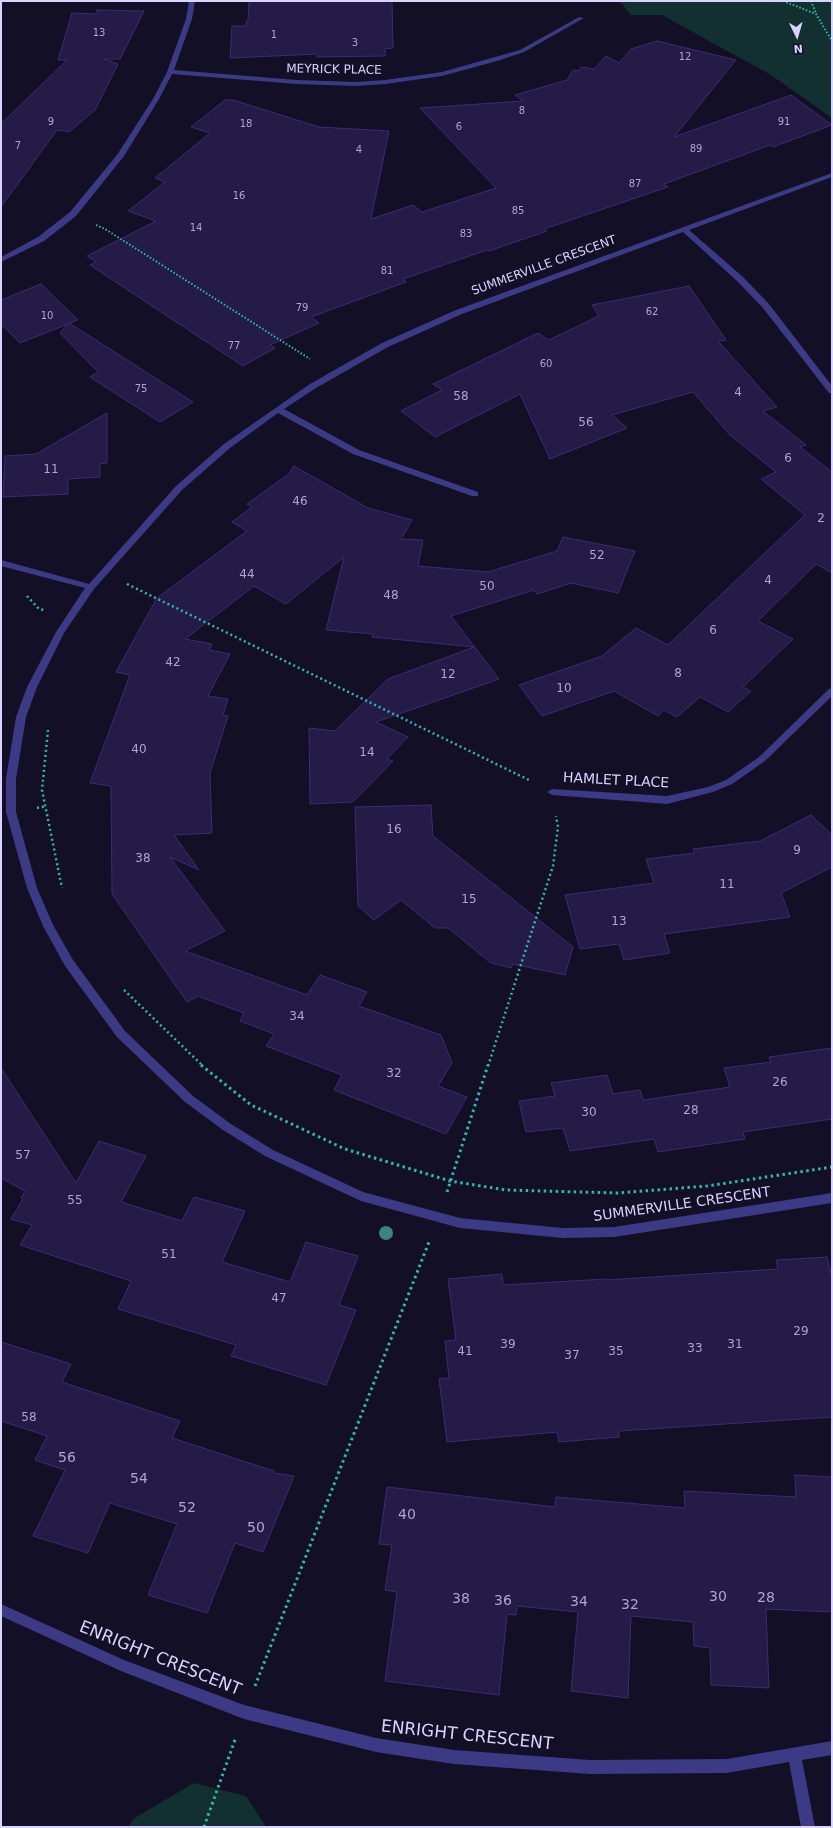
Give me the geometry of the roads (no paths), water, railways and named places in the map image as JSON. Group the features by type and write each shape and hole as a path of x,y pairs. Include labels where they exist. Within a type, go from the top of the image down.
{"street":[{"path":"1,260 41,239 71,216 120,156 156,99 170,72 189,19 192,1"},
{"name":"MEYRICK PLACE","path":"170,72 297,82 356,84 392,81 442,74 495,60 522,51 581,18"},
{"name":"SUMMERVILLE CRESCENT","path":"832,175 459,312 385,346 333,374 278,409 227,446 179,488 91,587 60,632 32,687 22,717 6,813 32,888 48,926 69,963 121,1034 189,1099 269,1154 361,1196 460,1223 563,1233 614,1232 832,1198"},
{"path":"684,229 740,279 766,306 832,391"},
{"path":"278,409 356,452 475,494"},
{"path":"1,562 91,587"},
{"name":"HAMLET PLACE","path":"552,792 667,800 710,790 729,782 762,759 832,691"},
{"name":"ENRIGHT CRESCENT","path":"1,1610 121,1665 244,1712 376,1745 454,1757 590,1767 727,1766 832,1748"},
{"path":"794,1754 808,1827"}]}
